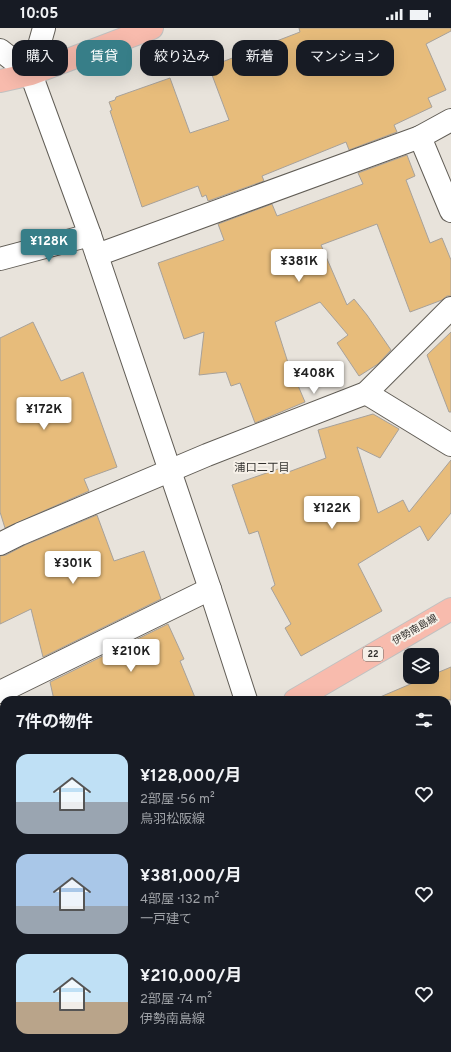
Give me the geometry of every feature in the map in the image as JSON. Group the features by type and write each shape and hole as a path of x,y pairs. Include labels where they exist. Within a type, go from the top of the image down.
{"main road":[{"path":"68,60 152,28"},
{"path":"0,81 22,76"},
{"name":"伊勢南島線","path":"302,696 451,609"}],"street":[{"path":"41,40 44,28"},
{"path":"0,50 12,59"},
{"path":"32,76 90,235 245,696"},
{"path":"96,255 420,137 451,120"},
{"path":"420,137 451,211"},
{"path":"0,258 90,235"},
{"path":"0,544 169,470 366,393 451,308"},
{"path":"366,393 451,445"},
{"path":"0,692 210,589"}],"building":[{"path":"299,28 451,28 451,31 426,44 446,90 428,98 432,107 394,125 397,132 349,150 346,142 262,176 264,181 208,201 206,195 202,197 198,186 142,207 110,111 112,110 109,102 115,100 116,97 170,78 190,133 229,120 212,76 224,76 224,61 232,58 232,76 288,76 288,40 279,40 300,32"},
{"path":"407,155 415,176 406,180 430,243 442,238 451,260 451,296 447,296 442,300 410,312 377,224 321,245 347,305 354,299 391,350 378,364 359,376 337,343 348,335 320,302 275,322 290,369 305,402 255,423 240,383 231,386 226,372 199,375 204,332 184,339 158,263 224,240 218,224 272,204 277,216 363,184 358,173"},
{"path":"33,322 61,381 83,372 117,467 84,479 89,491 5,528 0,512 0,338"},
{"path":"451,332 451,412 449,412 427,355"},
{"path":"373,414 399,429 380,458 357,447 378,513 403,500 409,512 451,460 451,513 428,541 420,526 358,564 382,611 301,656 285,628 291,624 271,588 275,585 258,531 249,534 232,485 281,468 283,474 326,458 318,430"},
{"path":"97,515 114,561 144,551 161,599 43,657 31,609 0,624 0,556 6,555 25,545"},
{"path":"168,624 184,659 180,661 194,696 53,696 50,682"},
{"path":"451,667 451,696 382,696 411,684 439,684 439,672"}],"district":[{"name":"浦口二丁目","path":"262,468"}]}
